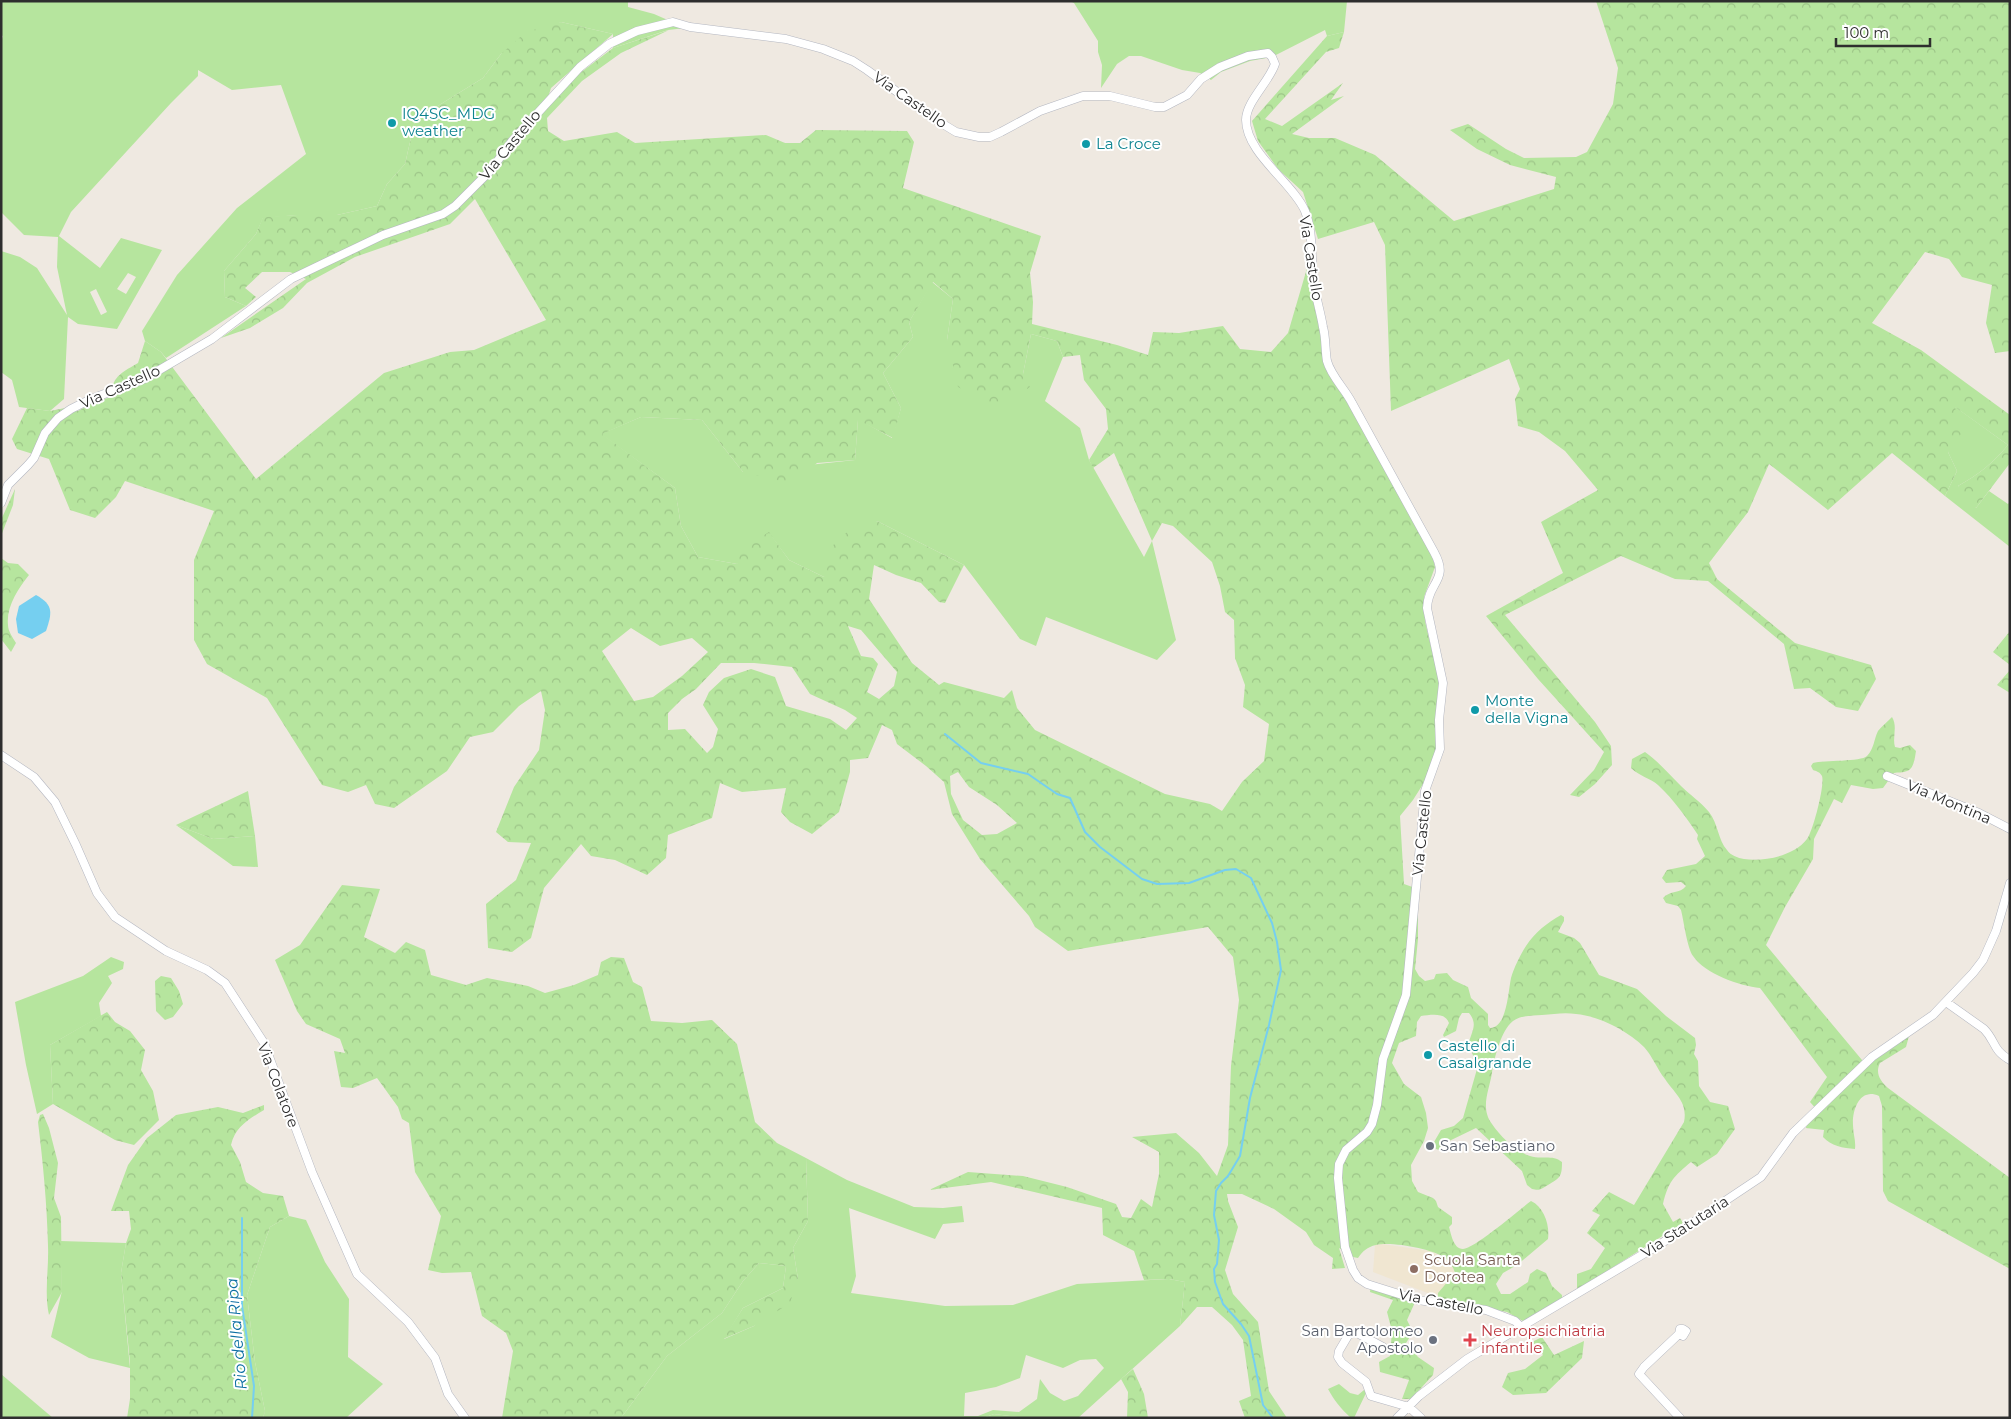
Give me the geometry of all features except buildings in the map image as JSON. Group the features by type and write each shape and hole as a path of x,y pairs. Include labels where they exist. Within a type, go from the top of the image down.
{"street":[{"name":"Via Castello","path":"1,503 8,485 34,458 45,433 58,418 91,399 144,379 212,339 291,279 383,235 419,223 449,210 466,197 512,141 580,67 609,44 637,31 673,22 699,29 786,39 823,48 868,70 926,113 956,132 979,137 996,135 1040,112 1083,96 1110,96 1146,105 1164,107 1187,95 1202,79 1220,67 1248,56 1268,53 1275,64 1272,72 1248,109 1246,120 1248,132 1264,158 1294,193 1305,211 1312,243 1313,277 1324,328 1327,360 1330,370 1353,404 1437,557 1441,569 1440,576 1427,596 1427,608 1443,683 1439,720 1440,749 1425,792 1406,995 1383,1059 1378,1105 1372,1124 1367,1132 1346,1150 1339,1164 1338,1178 1346,1252 1355,1274 1367,1284 1418,1300 1486,1310 1515,1321 1520,1326"},
{"name":"Via Colatore","path":"1,755 34,777 54,802 76,845 97,893 115,917 158,946 207,970 225,983 264,1044 312,1172 357,1274 408,1322 435,1358 448,1394 465,1418"},
{"name":"Via Montina","path":"1887,776 1980,814 2010,829"},
{"name":"Via Statutaria","path":"1397,1418 1419,1396 1467,1358 1662,1243 1761,1177 1793,1133 1872,1057 1928,1019 1973,972 1987,952 1999,924 2010,883"},
{"path":"1946,1002 1984,1029 1996,1049 2010,1060"},
{"path":"1383,1347 1357,1333 1349,1334 1339,1351 1338,1357 1342,1363 1366,1382 1371,1396 1409,1407 1421,1418"},
{"path":"1679,1334 1639,1374 1680,1418"}],"shaded area":[{"name":"Scuola Santa Dorotea","path":"1382,1244 1430,1251 1449,1261 1455,1273 1438,1297 1373,1272 1375,1245"}],"green space":[{"path":"1,1 628,1 628,7 654,14 686,28 668,30 613,48 613,34 561,22 501,54 483,78 415,120 405,164 387,184 377,206 337,215 297,215 263,218 256,234 224,271 225,297 246,306 166,358 161,352 145,341 142,331 177,275 237,208 306,154 281,85 232,90 198,70 198,76 71,212 59,236 100,268 121,238 162,250 117,329 78,324 68,317 64,399 50,411 19,407 12,380 1,372 1,251 20,257 37,268 67,315 57,267 58,237 24,235 1,212 1,42 3,36 1,35","holes":["128,273 136,277 126,294 117,289","96,289 107,312 101,315 90,292"]},
{"path":"1070,1 1347,1 1344,32 1327,36 1325,30 1272,57 1250,61 1221,72 1211,80 1200,73 1182,70 1141,56 1129,56 1117,64 1101,88 1102,65 1098,52 1098,41 1074,3"},
{"path":"1596,1 2010,1 2010,351 1995,353 1986,323 1992,285 1962,277 1949,259 1925,252 1872,323 1921,350 2010,415 2010,463 1976,508 1965,502 1958,486 1985,468 2008,445 1955,407 1961,434 1948,452 1957,471 1945,496 1892,453 1828,510 1769,464 1748,512 1709,563 1717,579 1795,643 1871,665 1876,679 1858,711 1836,707 1810,688 1794,689 1784,644 1708,581 1675,579 1621,556 1505,615 1595,722 1611,746 1612,765 1595,784 1579,797 1570,795 1594,770 1604,752 1538,679 1486,616 1563,573 1541,522 1598,490 1565,451 1539,432 1518,426 1515,399 1520,389 1509,359 1391,411 1385,245 1374,222 1318,239 1303,192 1278,169 1258,141 1252,121 1327,36 1344,32 1339,48 1326,52 1265,119 1282,126 1343,83 1331,100 1344,96 1292,134 1309,138 1335,138 1375,155 1454,221 1554,189 1556,177 1510,165 1477,149 1450,130 1468,124 1506,149 1524,158 1576,157 1587,152 1613,104 1618,68"},
{"path":"561,22 613,34 551,88 544,110 580,73 613,48 669,30 621,53 582,81 547,118 548,131 564,141 617,132 635,143 766,135 785,143 800,143 816,130 907,131 914,142 903,188 1041,236 1030,273 1033,302 1032,324 1117,345 1148,355 1153,332 1179,333 1223,326 1240,349 1271,352 1288,333 1310,258 1327,362 1432,553 1435,567 1424,597 1425,621 1440,685 1440,748 1430,773 1413,800 1400,816 1404,884 1418,889 1418,939 1415,969 1425,981 1434,979 1436,974 1447,973 1453,980 1468,987 1471,998 1488,1014 1488,1025 1490,1028 1496,1026 1500,1022 1506,1008 1511,978 1524,950 1537,932 1561,915 1564,917 1564,921 1558,932 1574,938 1580,943 1599,975 1637,989 1666,1016 1695,1038 1694,1054 1698,1061 1699,1086 1710,1102 1728,1106 1735,1129 1717,1154 1697,1167 1691,1162 1676,1176 1667,1190 1663,1204 1673,1222 1680,1218 1683,1223 1577,1290 1577,1274 1591,1269 1605,1248 1587,1233 1600,1215 1592,1211 1609,1192 1634,1205 1684,1122 1684,1109 1680,1099 1644,1047 1630,1035 1613,1025 1585,1015 1572,1013 1527,1016 1516,1019 1505,1031 1499,1045 1494,1060 1486,1106 1488,1118 1499,1134 1519,1151 1534,1157 1554,1158 1562,1162 1561,1174 1558,1179 1540,1189 1532,1189 1527,1185 1522,1171 1476,1128 1445,1143 1439,1150 1436,1149 1434,1142 1441,1130 1454,1126 1463,1118 1477,1069 1469,1042 1474,1024 1469,1013 1462,1013 1456,1031 1444,1037 1443,1035 1449,1023 1444,1017 1437,1015 1421,1016 1417,1022 1416,1036 1399,1043 1392,1063 1404,1084 1421,1097 1426,1113 1428,1128 1424,1141 1411,1165 1412,1181 1418,1192 1433,1198 1438,1207 1452,1217 1452,1224 1449,1227 1452,1237 1455,1244 1463,1249 1487,1236 1531,1201 1536,1204 1545,1217 1548,1239 1517,1265 1503,1273 1496,1284 1501,1294 1510,1294 1528,1282 1530,1274 1537,1269 1546,1273 1552,1286 1562,1295 1562,1300 1523,1321 1507,1312 1444,1300 1438,1297 1438,1293 1455,1273 1450,1262 1438,1254 1411,1246 1383,1244 1373,1246 1365,1250 1358,1258 1339,1248 1345,1268 1332,1269 1333,1258 1314,1245 1306,1232 1274,1209 1242,1194 1227,1194 1238,1227 1225,1270 1233,1294 1258,1322 1269,1391 1287,1418 1245,1418 1239,1401 1251,1396 1243,1340 1232,1325 1212,1307 1197,1307 1180,1326 1185,1282 1169,1279 1144,1280 1134,1251 1103,1235 1102,1208 991,1182 929,1190 968,1172 1023,1176 1067,1187 1116,1204 1122,1217 1131,1218 1141,1199 1152,1207 1159,1174 1159,1152 1132,1137 1176,1133 1199,1153 1217,1176 1228,1145 1231,1066 1239,1000 1233,957 1208,927 1068,951 1035,927 1029,916 980,859 952,814 944,782 897,744 892,730 882,725 868,758 850,760 850,772 839,812 812,834 790,822 781,812 786,788 742,792 720,783 712,818 668,835 666,858 647,875 615,860 591,856 581,844 544,888 531,938 512,952 488,948 486,904 516,880 531,843 508,842 496,832 514,787 539,750 545,710 541,691 519,706 493,732 470,737 447,771 394,808 375,804 366,785 348,792 322,785 267,698 207,664 194,640 194,560 214,511 125,481 116,497 95,518 70,510 49,459 17,449 12,439 27,408 50,411 65,408 78,411 96,401 112,397 115,380 123,372 138,363 145,341 161,352 256,479 384,373 450,352 474,350 546,320 475,199 450,224 355,257 307,283 283,308 250,328 221,338 306,279 290,272 262,272 245,288 256,297 246,306 225,297 224,271 256,234 263,217 337,215 377,206 387,184 405,164 415,120 483,78 501,54 526,32","holes":["933,282 953,299 947,340 958,387 998,409 1030,387 1023,374 1031,334 1057,341 1063,357 1080,355 1084,380 1106,409 1108,429 1089,460 1093,468 1114,453 1152,541 1162,523 1173,526 1212,562 1220,586 1225,612 1234,620 1235,658 1245,685 1243,707 1269,724 1264,761 1242,782 1222,811 1210,804 1165,794 1035,730 1017,708 1012,690 1004,698 944,682 939,685 912,663 869,599 874,565 921,583 939,602 945,603 964,565 877,521 848,531 827,551 824,577 789,560 769,532 742,548 737,564 698,557 681,526 675,488 602,434 641,417 702,420 743,472 793,484 817,463 855,460 858,420 893,438 901,408 883,373 913,337 909,322","848,626 861,630 897,672 894,686 879,699 867,692 878,664 873,658 861,656","631,628 660,646 692,638 708,652 682,676 653,697 634,701 602,651","721,663 754,663 792,667 810,694 845,710 857,718 846,730 830,719 786,706 775,677 751,669 724,678 709,692 703,705 718,729 713,747 707,753 685,729 668,730 668,713 682,699 696,689","958,772 969,787 997,805 1017,823 997,834 982,835 963,820 951,794 950,776"]},
{"path":"932,282 953,299 947,340 1023,374 1031,334 1057,341 1063,357 1045,401 1080,428 1089,460 1144,557 1152,541 1176,640 1157,660 1046,617 1036,646 1020,639 964,565 877,521 824,577 789,560 769,533 737,564 698,557 681,526 675,488 601,434 641,417 702,420 743,472 855,460 858,419 892,438 901,408 883,373 913,337 909,322"},
{"path":"1954,406 2008,445 1985,468 1958,486 1976,508 1989,491 2008,504 2010,502 2010,547 1945,496 1957,471 1948,452"},
{"path":"15,489 13,505 1,536 1,520"},
{"path":"1,558 8,563 18,564 29,575 17,592 9,612 8,627 16,643 11,652 1,639"},
{"path":"2010,631 2010,665 1993,652"},
{"path":"2010,670 2010,693 1997,685"},
{"path":"1892,717 1895,724 1895,747 1900,748 1910,745 1916,751 1913,765 1907,771 1894,773 1883,788 1873,789 1851,785 1842,803 1834,799 1814,839 1813,859 1785,907 1766,945 1862,1060 1868,1061 1909,1036 1906,1047 1880,1063 1879,1077 1888,1088 2010,1178 2010,1269 1888,1201 1883,1191 1882,1106 1879,1096 1867,1095 1858,1102 1853,1119 1855,1149 1830,1143 1823,1137 1824,1130 1806,1128 1807,1122 1818,1111 1810,1102 1827,1077 1760,988 1743,985 1714,974 1693,956 1687,941 1681,910 1678,906 1666,903 1663,898 1686,886 1681,882 1666,883 1662,878 1667,870 1696,864 1705,856 1697,839 1698,835 1675,803 1658,785 1631,768 1632,759 1645,752 1660,764 1709,812 1724,846 1730,853 1744,859 1760,860 1787,854 1807,839 1818,808 1822,789 1822,776 1813,770 1811,766 1813,763 1858,759 1867,756 1873,747 1878,731"},
{"path":"248,791 255,836 213,839 176,825"},
{"path":"176,825 213,839 255,836 258,867 233,866"},
{"path":"342,885 380,889 364,937 395,953 406,942 425,950 431,975 466,985 487,978 528,986 545,993 574,985 598,975 601,962 611,957 624,958 633,982 642,987 651,1021 682,1023 712,1020 737,1044 755,1122 777,1143 806,1158 808,1221 793,1248 798,1279 790,1303 754,1326 723,1339 743,1308 783,1288 786,1266 759,1263 743,1281 722,1313 667,1356 621,1418 502,1418 513,1351 506,1333 482,1316 471,1272 442,1273 428,1270 441,1216 415,1172 409,1123 402,1119 398,1107 377,1078 353,1088 341,1087 334,1051 345,1053 340,1039 306,1024 297,1011 275,960 300,945"},
{"path":"111,957 124,962 123,969 108,976 112,983 99,1003 101,1016 50,1045 53,1104 37,1114 15,1002 83,976"},
{"path":"161,976 171,978 179,991 183,1004 173,1017 165,1020 156,1011 155,981"},
{"path":"107,1012 115,1022 130,1031 145,1050 141,1070 153,1091 159,1120 134,1145 115,1140 53,1104 50,1045"},
{"path":"264,1105 264,1110 239,1128 231,1145 240,1162 246,1182 263,1193 283,1196 289,1216 270,1227 247,1295 255,1362 265,1411 263,1418 127,1418 130,1399 130,1362 121,1273 126,1243 131,1229 129,1211 111,1211 128,1165 147,1138 176,1115 218,1107 243,1113"},
{"path":"43,1114 49,1128 58,1163 54,1198 61,1217 62,1292 49,1315 47,1298 47,1215 38,1122 40,1115"},
{"path":"806,1158 847,1180 914,1207 943,1208 962,1206 964,1222 943,1224 935,1239 849,1208 856,1276 851,1293 945,1306 1013,1305 1077,1284 1169,1279 1185,1282 1180,1326 1078,1418 1025,1418 994,1414 983,1418 621,1418 667,1356 722,1313 743,1281 759,1263 786,1266 783,1288 743,1308 724,1339 754,1326 798,1279 793,1248 808,1221","holes":["1026,1355 1063,1368 1080,1360 1096,1359 1104,1368 1078,1396 1064,1401 1050,1393 1040,1379 1037,1399 1019,1412 993,1410 978,1416 964,1416 965,1393 996,1387 1020,1378"]},
{"path":"289,1216 306,1220 325,1262 349,1299 348,1357 383,1384 346,1418 263,1418 265,1411 255,1362 247,1295 270,1227"},
{"path":"60,1241 126,1243 121,1273 130,1368 89,1358 51,1337 62,1291"},
{"path":"1371,1285 1416,1300 1407,1320 1413,1332 1406,1343 1418,1357 1434,1368 1433,1375 1411,1399 1402,1399 1409,1380 1380,1372 1379,1362 1390,1356 1392,1331 1387,1312 1393,1300 1370,1292"},
{"path":"1542,1337 1554,1355 1584,1341 1582,1358 1546,1393 1513,1395 1502,1387 1508,1373 1525,1369 1543,1355 1535,1345 1528,1348 1526,1345"},
{"path":"1133,1369 1144,1394 1148,1418 1127,1418 1128,1392 1121,1379"},
{"path":"1,1374 53,1418 1,1418"},
{"path":"1339,1384 1350,1393 1358,1395 1364,1390 1367,1391 1354,1418 1351,1418 1341,1408 1328,1389"},
{"path":"994,1414 1025,1418 983,1418"}],"water":[{"path":"36,595 49,606 50,619 46,631 32,639 18,633 16,619 19,606"}],"waterway":[{"path":"945,734 981,763 1028,774 1057,794 1070,798 1085,832 1100,847 1142,879 1157,884 1189,883 1225,870 1236,869 1251,878 1272,923 1281,970 1250,1098 1240,1156 1216,1191 1214,1215 1219,1240 1217,1264 1214,1269 1215,1282 1223,1304 1249,1336 1263,1405 1273,1418"},
{"name":"Rio della Ripa","path":"242,1218 242,1306 254,1386 252,1418"}],"place":[{"name":"IQ4SC_MDG weather","path":"392,123"},
{"name":"La Croce","path":"1086,144"},
{"name":"Monte della Vigna","path":"1475,710"},
{"name":"Castello di Casalgrande","path":"1428,1055"},
{"name":"San Sebastiano","path":"1430,1146"},
{"name":"Scuola Santa Dorotea","path":"1414,1269"},
{"name":"San Bartolomeo Apostolo","path":"1433,1340"},
{"name":"Neuropsichiatria infantile","path":"1470,1340"}]}
